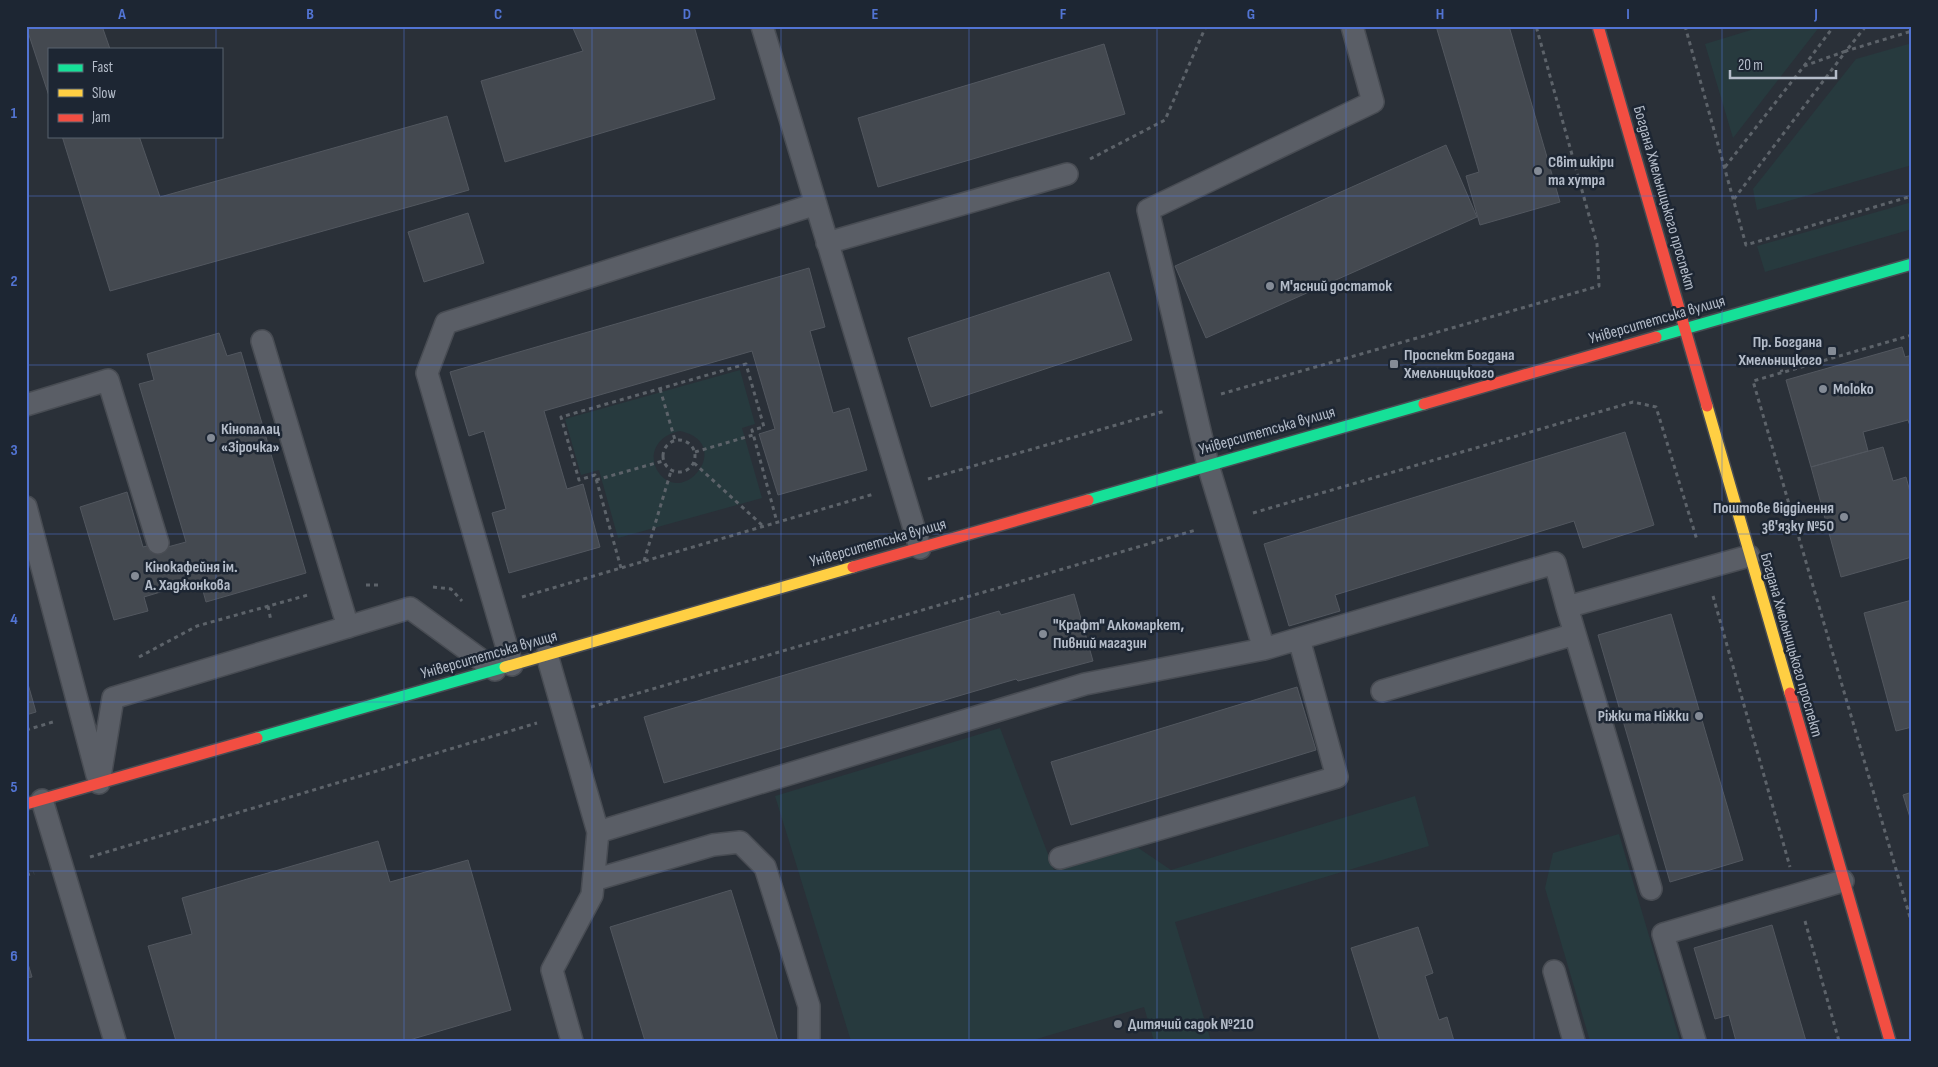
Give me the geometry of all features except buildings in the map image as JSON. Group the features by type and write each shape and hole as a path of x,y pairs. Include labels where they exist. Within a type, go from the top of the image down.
{"main road":[{"name":"Богдана Хмельницького проспект","path":"1598,26 1890,1041"},
{"name":"Університетська вулиця","path":"34,802 1912,264"}],"lane":[{"path":"762,26 920,548"},
{"path":"1264,650 1208,465 1148,210 1373,102 1352,26"},
{"path":"827,243 1062,175"},
{"path":"503,667 427,372 446,323 816,204"},
{"path":"262,341 348,626"},
{"path":"26,405 108,380 158,543"},
{"path":"26,507 99,783"},
{"path":"1567,607 1749,556"},
{"path":"598,832 1086,684 1264,650 1555,563 1651,889"},
{"path":"99,783 112,698 410,608 503,667"},
{"path":"1382,692 1575,634"},
{"path":"1060,858 1338,776 1299,639"},
{"path":"547,655 598,832 592,895 552,970 572,1041"},
{"path":"34,802 61,865 115,1041"},
{"path":"594,880 713,845 740,842 765,867 809,1006 809,1041"},
{"path":"1695,1041 1663,934 1843,881"},
{"path":"1554,971 1574,1041"}],"path":[{"path":"1062,175 1164,120 1206,26"},
{"path":"901,486 1600,286 1597,244 1536,26"},
{"path":"1685,26 1746,244 1912,196"},
{"path":"1725,167 1834,26"},
{"path":"1734,199 1866,26"},
{"path":"1804,66 1912,31"},
{"path":"1912,335 1753,381 1912,924"},
{"path":"1779,362 1782,372"},
{"path":"621,568 595,475 579,480 561,417 746,364 764,427 752,430 777,522"},
{"path":"660,388 675,440"},
{"path":"61,865 564,715 1633,402 1656,408 1706,568 1839,1041"},
{"path":"695,452 753,435"},
{"path":"675,440 688,443 695,452 694,463 682,473 671,471 663,461 664,448 675,440"},
{"path":"596,480 663,461"},
{"path":"694,463 763,526"},
{"path":"644,561 671,471"},
{"path":"268,606 271,620"}],"green space":[{"path":"1764,26 1820,26 1733,138 1705,44"},
{"path":"1912,43 1912,165 1757,210 1753,189 1856,59"},
{"path":"1912,202 1912,229 1765,272 1757,246"},
{"path":"740,370 755,424 742,428 762,498 618,538 599,470 581,475 565,419","holes":["680,431 696,438 704,448 704,459 699,470 690,479 679,483 667,481 657,470 654,463 655,450 658,444 667,436"]},
{"path":"1000,728 1054,870 1134,845 1171,870 1415,796 1429,846 1175,922 1211,1041 1154,1041 1144,1007 1030,1041 851,1041 775,796"},
{"path":"1619,834 1680,1041 1590,1041 1545,888 1553,853"}],"traffic: fast":[{"path":"1656,337 1912,264"},
{"path":"1088,500 1424,404"},
{"path":"257,738 505,667"}],"traffic: slow":[{"path":"1707,406 1790,693"},
{"path":"505,667 853,567"}],"traffic: jam":[{"path":"1598,26 1707,406"},
{"path":"1424,404 1656,337"},
{"path":"853,567 1088,500"},
{"path":"1790,693 1890,1041"},
{"path":"26,804 257,738"}],"place":[{"name":"Світ шкіри та хутра","path":"1538,171"},
{"name":"М'ясний достаток","path":"1270,286"},
{"name":"Пр. Богдана Хмельницкого","path":"1832,351"},
{"name":"Проспект Богдана Хмельницького","path":"1394,364"},
{"name":"Moloko","path":"1823,389"},
{"name":"Кінопалац «Зірочка»","path":"211,438"},
{"name":"Поштове відділення зв'язку №50","path":"1844,517"},
{"name":"Кінокафейня ім. А. Хаджонкова","path":"135,576"},
{"name":"\"Крафт\" Алкомаркет, Пивний магазин","path":"1043,634"},
{"name":"Ріжки та Ніжки","path":"1699,716"},
{"name":"Дитячий садок №210","path":"1118,1024"}]}
